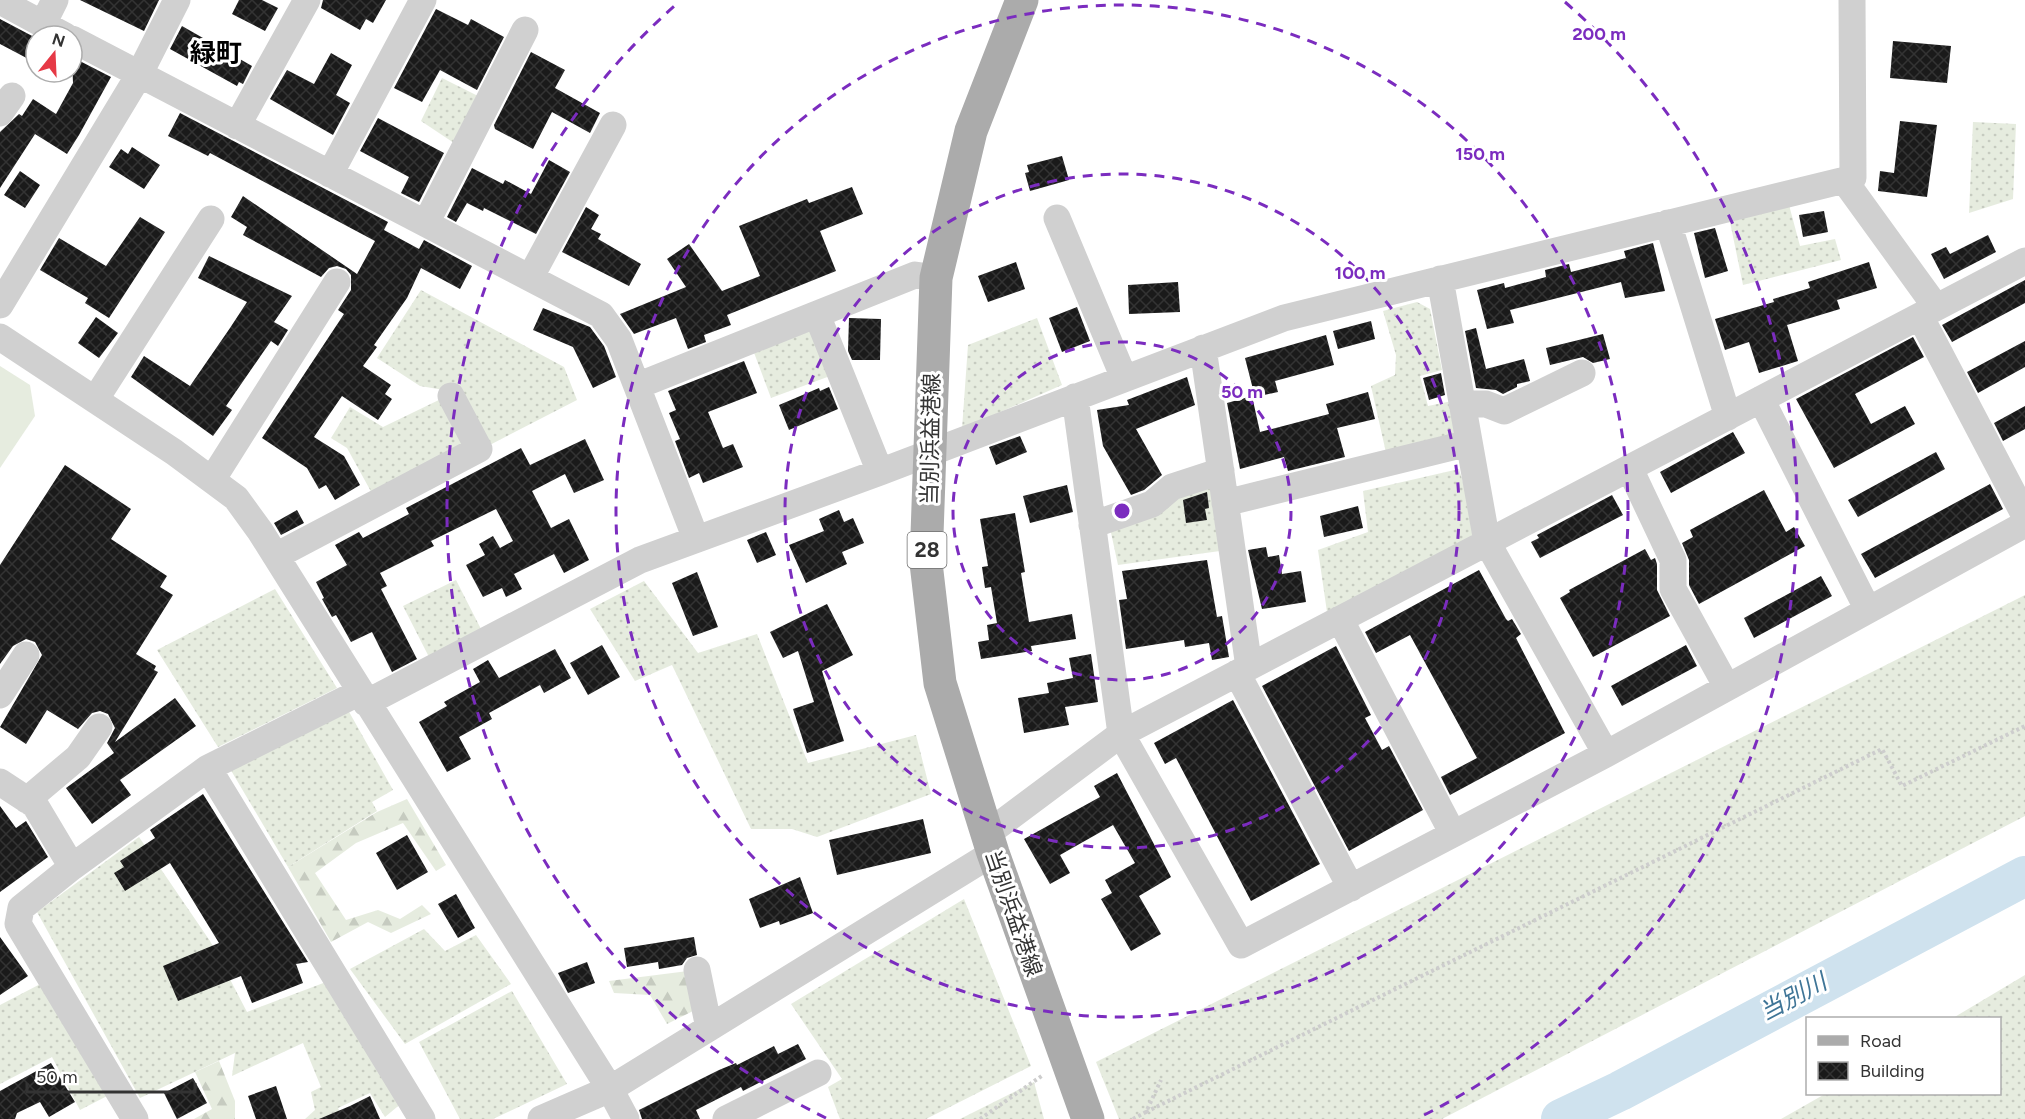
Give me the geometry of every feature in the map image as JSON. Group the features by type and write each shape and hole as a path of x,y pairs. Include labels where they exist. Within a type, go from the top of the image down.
{"main road":[{"name":"当別浜益港線","path":"1022,0 971,131 936,278 932,451 926,563 940,683 990,844 1078,1092"}],"street":[{"path":"54,24 55,0"},
{"path":"0,305 139,75 177,0"},
{"path":"237,126 307,0"},
{"path":"330,174 423,0"},
{"path":"135,1119 18,924 21,908 72,867 208,768 363,698 640,560 880,472 1284,318 1853,178 1852,0"},
{"path":"0,1 43,24"},
{"path":"426,224 525,30"},
{"path":"84,45 601,315 619,340 696,539"},
{"path":"530,278 613,125"},
{"path":"1844,180 1928,311 2025,516"},
{"path":"1058,218 1124,378"},
{"path":"95,400 211,219"},
{"path":"1668,223 1728,417"},
{"path":"541,1119 610,1089 709,1028 990,844 1121,734 2024,262"},
{"path":"637,386 915,275 936,278"},
{"path":"1440,279 1487,542 1606,754"},
{"path":"212,480 337,282"},
{"path":"817,315 880,472"},
{"path":"0,337 236,498 276,556 610,1089 626,1119"},
{"path":"1203,348 1225,503 1243,670 1351,888"},
{"path":"1462,404 1486,404 1504,411 1582,374"},
{"path":"276,556 479,449 451,396"},
{"path":"1075,397 1121,734 1241,945 1606,754 2025,524"},
{"path":"1761,399 1868,610"},
{"path":"1225,503 1469,444"},
{"path":"1630,469 1673,560 1673,589 1727,687"},
{"path":"1092,525 1152,504 1172,487 1221,471"},
{"path":"1340,619 1453,834"},
{"path":"0,695 26,655"},
{"path":"27,800 78,757 99,727"},
{"path":"208,768 422,1119"},
{"path":"0,783 35,805 72,867"},
{"path":"697,970 709,1028"},
{"path":"726,1119 819,1072"}],"path":[{"path":"1133,1119 1882,749 1902,786 2025,726"},
{"path":"980,1119 1039,1077 1078,1092"},
{"path":"1146,1112 1161,1080"}],"green space":[{"path":"442,78 480,97 457,145 421,121"},
{"path":"1973,122 2016,124 2013,199 1969,213"},
{"path":"1789,205 1800,246 1835,239 1841,260 1743,285 1730,222"},
{"path":"421,290 564,367 577,400 484,448 456,392 420,386 377,358"},
{"path":"1417,302 1430,309 1442,370 1420,376 1428,406 1452,401 1459,421 1451,440 1387,457 1371,386 1395,375 1396,355 1383,311"},
{"path":"1037,318 1062,385 962,429 968,345"},
{"path":"811,328 830,376 771,398 753,350"},
{"path":"0,366 30,385 35,416 0,468"},
{"path":"443,398 467,441 374,497 347,448 331,438 350,407 383,427"},
{"path":"1459,469 1479,536 1327,612 1318,550 1368,532 1363,491"},
{"path":"1209,479 1220,551 1118,565 1110,528"},
{"path":"456,580 482,631 429,657 403,606"},
{"path":"644,581 698,653 757,634 808,763 916,735 931,794 817,837 792,829 751,829 672,665 635,681 590,609"},
{"path":"275,589 337,688 218,747 157,650"},
{"path":"2025,595 2025,816 1442,1119 1119,1119 1096,1062"},
{"path":"348,710 393,790 372,802 377,811 288,867 229,767"},
{"path":"407,799 446,865 436,871 403,823 356,843 315,873 346,920 378,910 400,919 422,905 431,914 391,933 368,922 331,942 288,867 377,812"},
{"path":"139,837 210,941 247,1012 326,982 403,1102 385,1117 370,1093 338,1108 343,1119 305,1119 315,1110 311,1092 321,1087 303,1043 232,1076 235,1053 140,1098 37,912"},
{"path":"964,899 1031,1066 926,1119 840,1119 828,1087 842,1079 791,1004"},
{"path":"424,929 445,951 476,935 511,984 405,1044 350,969"},
{"path":"688,971 699,1008 667,1024 650,995 614,993 609,981"},
{"path":"2025,975 2025,1119 1781,1119 1823,1095 2001,1095 2001,1017 1955,1017"},
{"path":"48,980 109,1095 80,1110 52,1057 0,1084 0,1005"},
{"path":"512,991 567,1084 493,1119 460,1119 419,1042"},
{"path":"219,1061 235,1101 235,1119 194,1119 212,1109 195,1072"},
{"path":"1034,1082 1044,1119 960,1119"}],"building":[{"path":"80,0 159,0 144,31"},
{"path":"239,0 262,0 278,8 265,31 232,14"},
{"path":"323,0 386,0 373,23 366,19 360,30 321,8"},
{"path":"436,9 468,25 471,19 504,37 477,90 440,70 422,102 394,88"},
{"path":"0,19 24,32 24,57 0,44"},
{"path":"182,26 252,66 243,84 239,82 237,86 170,49"},
{"path":"1893,41 1951,46 1947,83 1890,78"},
{"path":"531,52 565,70 555,88 600,113 590,133 552,112 533,149 495,129 494,125"},
{"path":"331,53 352,65 336,95 350,103 333,135 270,99 287,70 314,84"},
{"path":"84,63 111,77 67,154 35,134 0,188 0,132 19,114 22,116 33,99 56,114 72,84 84,84"},
{"path":"180,113 388,222 384,230 419,249 424,240 472,266 460,289 421,268 407,298 374,345 377,347 363,366 391,385 385,394 392,399 378,420 342,396 314,437 344,456 360,485 335,500 326,485 319,489 307,468 262,438 344,314 338,310 351,290 351,275 346,269 337,266 329,268 321,277 243,235 247,227 231,217 243,196 357,274 375,241 210,153 208,156 168,136"},
{"path":"378,118 444,153 419,202 401,193 409,177 360,151"},
{"path":"1900,121 1937,125 1927,197 1878,191 1880,171 1894,173"},
{"path":"132,147 160,165 144,189 109,167 121,149 128,154"},
{"path":"1062,156 1069,180 1030,191 1025,173 1029,172 1027,165"},
{"path":"549,160 570,172 536,234 484,208 483,211 467,203 456,222 447,217 472,168 503,184 505,180 531,194"},
{"path":"20,171 40,185 25,208 4,195"},
{"path":"852,187 863,214 820,231 836,271 727,315 731,325 704,335 706,342 688,349 676,318 634,334 620,314 686,287 667,259 689,244 722,291 760,276 739,226 807,199 809,203"},
{"path":"586,207 599,215 591,229 601,234 598,239 641,264 629,286 562,252"},
{"path":"1824,211 1828,232 1803,237 1799,215"},
{"path":"140,217 165,232 109,318 85,303 88,298 40,270 59,238 106,266"},
{"path":"1715,228 1728,271 1705,278 1694,233"},
{"path":"1988,235 1996,252 1944,279 1931,254 1946,247 1950,254"},
{"path":"1653,243 1665,291 1625,298 1621,282 1510,310 1514,323 1487,329 1477,290 1504,283 1505,288 1546,277 1545,270 1569,264 1571,272 1626,258 1624,251"},
{"path":"209,256 292,296 274,322 288,330 278,346 271,341 226,406 232,410 213,436 131,377 144,356 190,386 247,302 198,278"},
{"path":"1016,262 1025,289 988,302 978,276"},
{"path":"1869,262 1877,288 1837,300 1840,309 1787,325 1798,361 1759,373 1749,342 1725,350 1715,319 1774,302 1773,299 1810,288 1808,282"},
{"path":"2025,280 2025,303 1952,342 1942,325"},
{"path":"1178,282 1180,312 1129,314 1128,285"},
{"path":"1077,307 1090,341 1062,352 1049,318"},
{"path":"543,308 590,327 604,346 616,377 593,388 573,347 533,330"},
{"path":"96,317 118,333 99,358 78,343"},
{"path":"849,318 881,319 880,360 852,360 848,351"},
{"path":"1371,321 1375,339 1338,349 1333,331"},
{"path":"1476,328 1486,369 1524,359 1530,381 1517,384 1517,387 1503,394 1496,390 1476,388 1465,331"},
{"path":"1603,334 1610,359 1593,363 1583,357 1550,365 1546,348"},
{"path":"1326,335 1334,365 1275,381 1278,392 1255,397 1245,358"},
{"path":"1913,337 1924,357 1855,394 1871,424 1905,406 1915,424 1834,468 1796,399"},
{"path":"2025,341 2025,367 1978,393 1967,372"},
{"path":"744,361 757,393 708,412 723,448 733,444 743,467 703,483 699,473 689,478 675,441 680,439 669,413 676,410 668,391"},
{"path":"1441,373 1445,395 1429,400 1423,378"},
{"path":"1187,377 1195,405 1136,429 1162,475 1144,490 1131,495 1103,446 1097,410 1129,405 1127,400"},
{"path":"829,387 838,409 789,430 779,405 819,388 820,391"},
{"path":"1368,392 1375,419 1337,428 1345,457 1288,471 1284,457 1240,469 1227,403 1252,396 1260,432 1329,414 1326,404"},
{"path":"2025,406 2025,429 2003,441 1994,423"},
{"path":"1733,432 1745,453 1671,493 1660,472"},
{"path":"1020,436 1027,452 996,465 989,447"},
{"path":"585,439 604,480 574,493 565,474 532,491 551,528 569,519 589,560 564,573 554,554 514,574 522,589 506,597 502,588 483,597 466,565 485,555 479,544 493,536 500,548 513,541 496,509 431,541 434,546 380,573 387,586 381,589 417,659 392,672 372,632 351,642 336,615 332,617 316,582 347,565 335,545 359,532 363,538 409,514 406,508 521,448 530,465"},
{"path":"1936,452 1945,469 1858,517 1848,500"},
{"path":"65,465 131,509 111,539 167,576 160,587 173,595 136,654 156,666 154,670 158,672 115,742 175,698 196,726 120,780 131,795 92,824 66,788 114,753 107,743 115,728 108,714 100,711 92,713 78,729 47,710 26,744 0,727 42,655 35,642 26,639 13,646 0,664 0,565"},
{"path":"1990,484 2003,509 1875,578 1861,554"},
{"path":"1067,485 1073,512 1030,523 1023,496"},
{"path":"1764,490 1786,532 1794,527 1805,546 1699,604 1689,585 1689,560 1682,543 1693,537 1690,530"},
{"path":"1207,492 1209,508 1205,509 1207,520 1186,523 1183,500"},
{"path":"1612,495 1623,515 1540,558 1531,542 1539,538 1537,535"},
{"path":"1358,506 1363,528 1324,537 1320,516"},
{"path":"297,510 304,523 281,535 274,523"},
{"path":"839,510 844,522 853,518 864,543 842,552 847,564 806,583 789,545 824,531 819,519"},
{"path":"1015,513 1025,572 1021,573 1029,622 1072,614 1076,639 1031,646 1032,651 981,659 978,642 989,640 987,625 997,623 991,587 985,588 982,567 988,566 980,519"},
{"path":"766,532 776,555 757,563 747,540"},
{"path":"1266,547 1268,557 1279,555 1282,574 1301,571 1306,602 1262,609 1248,550"},
{"path":"1645,549 1651,560 1655,558 1657,590 1670,616 1593,657 1560,598 1570,592 1569,590"},
{"path":"1207,560 1217,617 1222,616 1229,657 1212,660 1209,643 1185,647 1184,640 1126,649 1119,600 1127,599 1122,571"},
{"path":"1479,570 1506,619 1508,621 1512,619 1521,634 1516,638 1565,733 1450,795 1441,777 1477,758 1410,635 1376,653 1365,632"},
{"path":"697,572 718,627 693,636 672,583"},
{"path":"1821,576 1832,596 1754,638 1744,618"},
{"path":"827,604 853,655 822,671 844,741 807,753 793,709 814,702 798,651 783,658 770,632"},
{"path":"602,645 620,677 588,695 570,663"},
{"path":"1686,645 1697,666 1622,706 1611,686"},
{"path":"1336,646 1371,715 1365,718 1382,750 1389,746 1423,810 1349,851 1262,686"},
{"path":"555,649 571,678 544,693 540,685 489,713 492,719 459,737 471,759 447,772 419,722 447,706 444,702 480,682 473,669 488,660 499,678"},
{"path":"1091,654 1098,702 1065,707 1069,725 1024,733 1018,698 1049,693 1047,683 1073,678 1069,658"},
{"path":"1233,700 1320,864 1251,901 1176,758 1165,764 1154,743"},
{"path":"1117,773 1171,877 1139,896 1161,934 1131,951 1101,899 1112,893 1105,880 1135,863 1113,825 1060,855 1070,873 1050,884 1024,839 1100,797 1094,786"},
{"path":"203,794 308,962 296,964 303,983 252,1003 241,976 178,1001 163,966 219,943 170,863 125,891 114,873 124,867 120,861 155,838 150,830"},
{"path":"0,806 16,828 26,821 48,857 0,892"},
{"path":"923,819 931,853 837,875 829,840"},
{"path":"407,835 428,872 397,890 376,853"},
{"path":"800,877 813,913 780,925 779,921 760,928 749,899"},
{"path":"456,894 475,928 458,938 438,904"},
{"path":"0,937 28,976 0,995"},
{"path":"694,937 697,955 687,958 682,965 659,969 658,962 627,967 624,948"},
{"path":"587,962 595,983 568,993 558,973"},
{"path":"798,1044 806,1059 743,1091 741,1087 696,1110 700,1119 642,1119 639,1110 719,1070 736,1063 737,1065 774,1046 778,1054"},
{"path":"51,1063 75,1102 49,1117 40,1102 17,1113 15,1119 0,1119 0,1091"},
{"path":"193,1078 207,1103 177,1119 164,1093"},
{"path":"276,1086 287,1119 256,1119 248,1096"},
{"path":"370,1096 380,1119 319,1119 350,1106"}],"waterway":[{"name":"当別川","path":"1561,1119 1620,1091 2025,876"}],"district":[{"name":"緑町","path":"216,53"}]}
